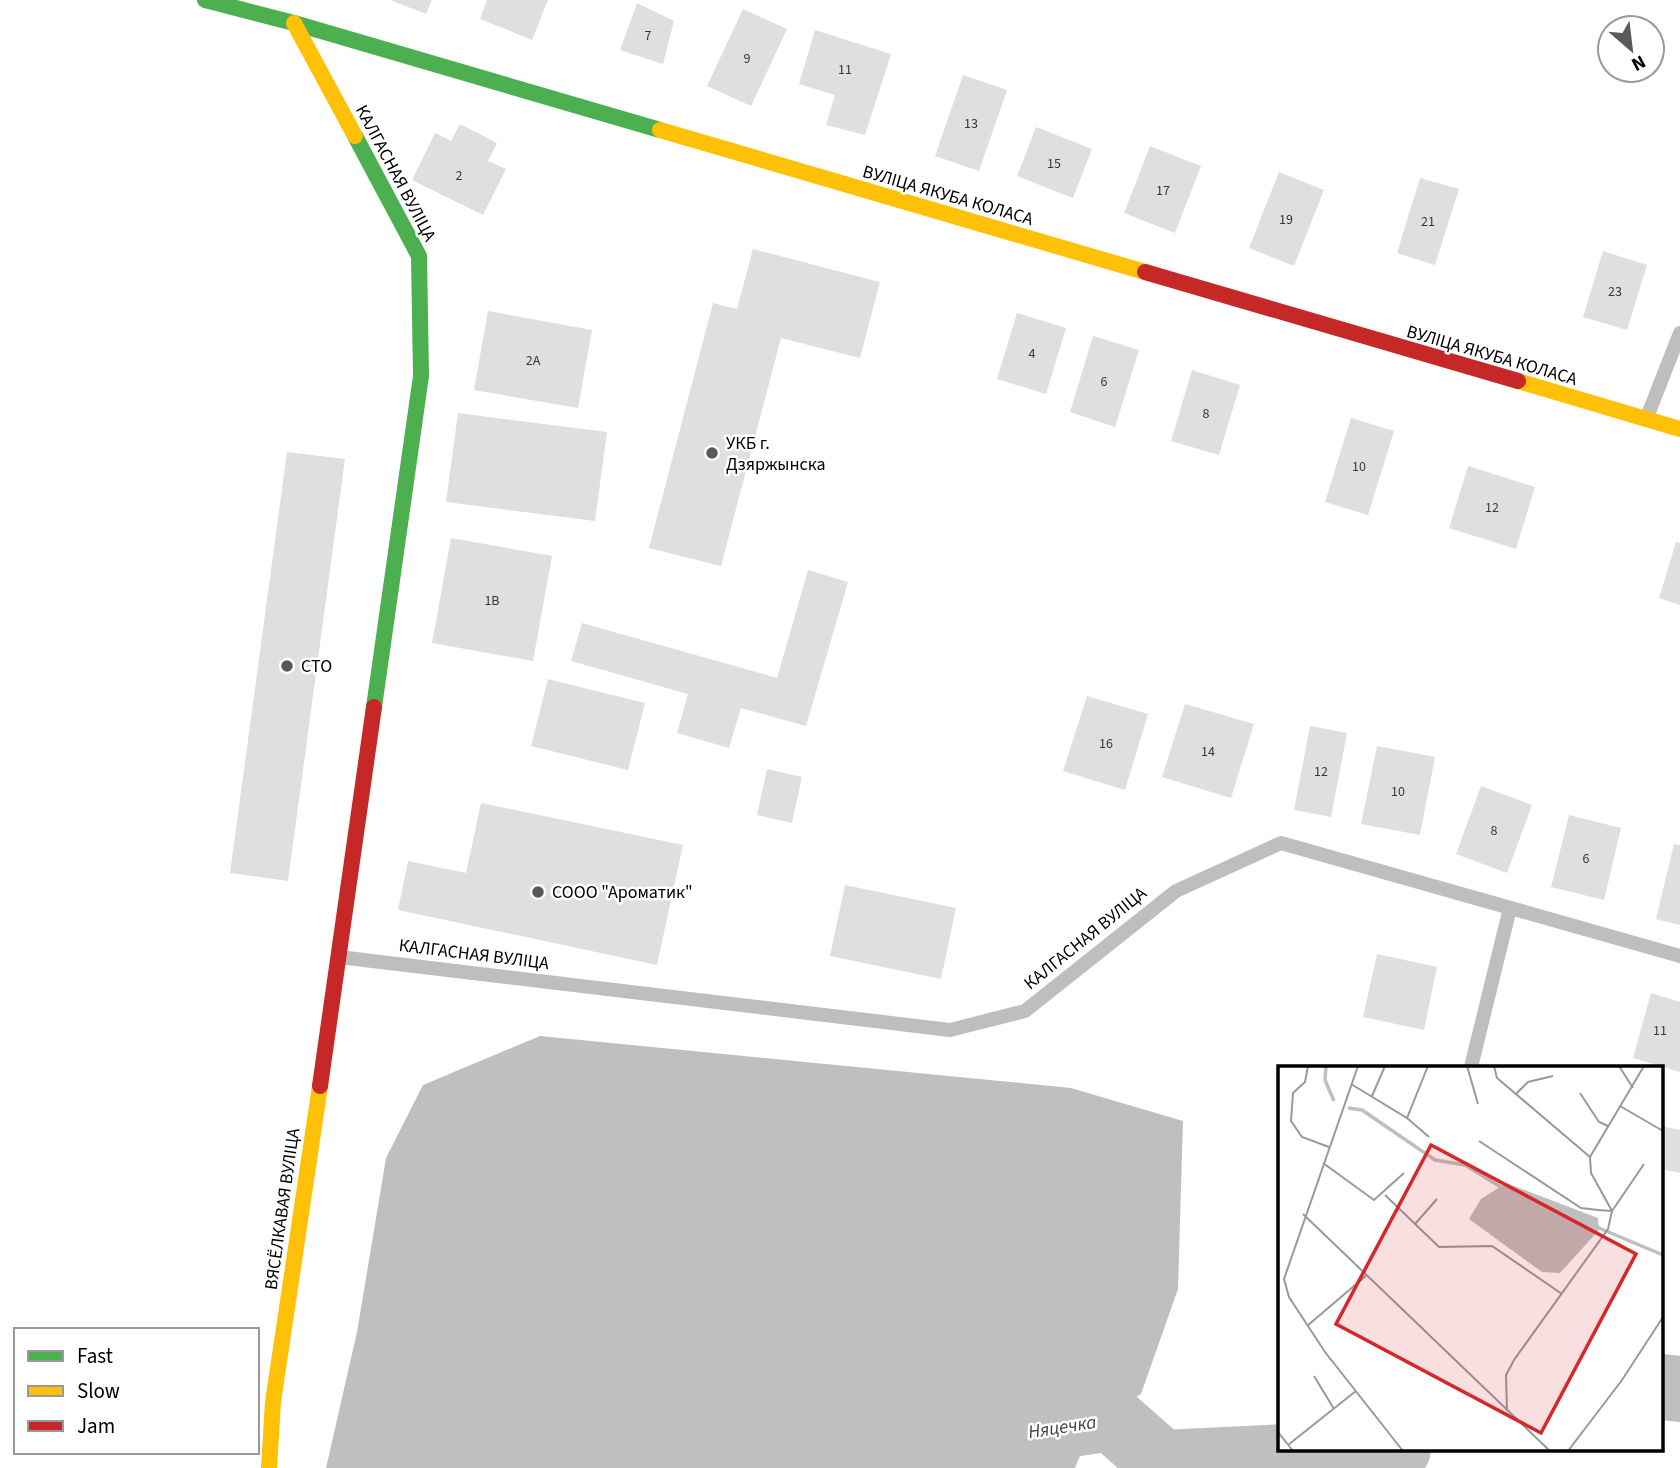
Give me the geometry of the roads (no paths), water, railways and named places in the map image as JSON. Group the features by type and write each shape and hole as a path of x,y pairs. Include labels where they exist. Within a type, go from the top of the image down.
{"street":[{"name":"ВУЛІЦА ЯКУБА КОЛАСА","path":"205,0 294,23 1680,429"},
{"name":"КАЛГАСНАЯ ВУЛІЦА","path":"294,23 419,256 421,376 339,957"},
{"name":"ВЯСЁЛКАВАЯ ВУЛІЦА","path":"269,1468 274,1402 339,957"}],"lane":[{"path":"1646,419 1680,333"},
{"name":"КАЛГАСНАЯ ВУЛІЦА","path":"339,957 950,1030 1025,1011 1175,891 1281,843 1680,956"},
{"path":"1471,1066 1510,908"}],"water":[{"path":"540,1036 1071,1088 1183,1121 1178,1289 1141,1394 1094,1421 1075,1468 326,1468 357,1332 386,1158 423,1085"}],"waterway":[{"name":"Няцечка","path":"1662,1387 1680,1389"},
{"name":"Няцечка","path":"1003,1435 1111,1418 1162,1463 1396,1450"}],"place":[{"name":"УКБ г. Дзяржынска","path":"712,453"},
{"name":"СТО","path":"287,666"},
{"name":"СООО \"Ароматик\"","path":"538,892"}]}
